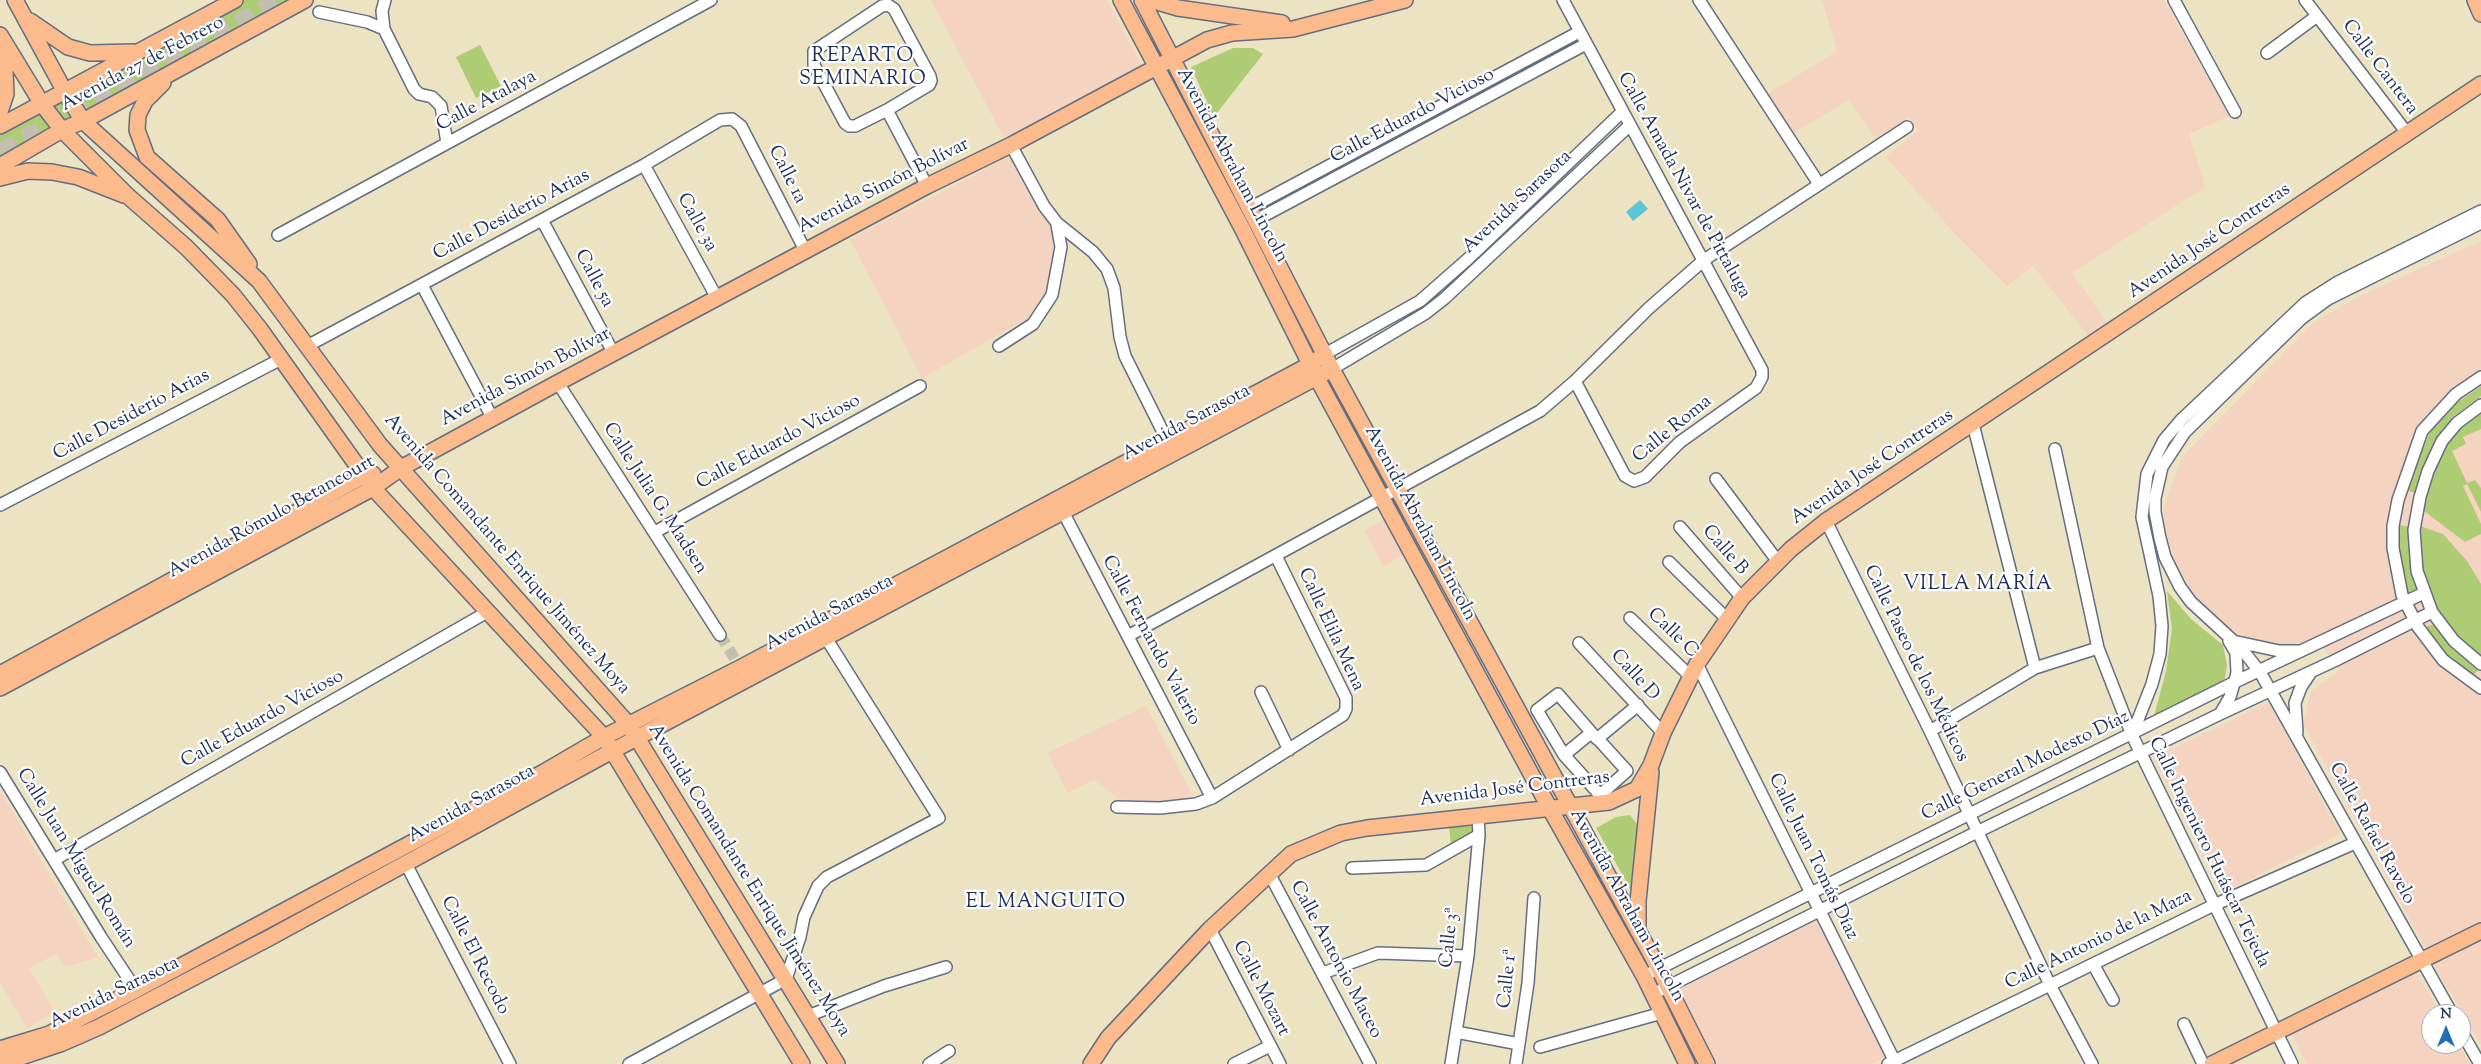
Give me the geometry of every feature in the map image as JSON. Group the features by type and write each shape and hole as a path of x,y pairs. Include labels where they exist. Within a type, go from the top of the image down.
{"main road":[{"name":"Avenida Comandante Enrique Jiménez Moya","path":"15,0 83,121 259,281 309,345 380,445 629,725 837,1064"},
{"name":"Avenida 27 de Febrero","path":"0,126 235,0"},
{"name":"Avenida 27 de Febrero","path":"0,166 62,130 83,121 305,0"},
{"name":"Avenida Abraham Lincoln","path":"1121,0 1239,223 1314,371 1549,807 1644,976 1683,1063"},
{"name":"Avenida Abraham Lincoln","path":"1142,0 1332,369 1638,935 1659,970 1708,1064"},
{"path":"1152,0 1178,8 1311,25"},
{"path":"2475,0 2481,14"},
{"name":"Avenida Simón Bolívar","path":"401,468 805,250 927,186 1011,145 1173,58 1220,35 1293,29 1397,1"},
{"path":"25,18 68,47 90,53 114,54 142,50"},
{"path":"2,38 42,104 62,130 129,197 186,247 233,294 369,482 604,737 802,1064"},
{"path":"0,112 6,94 2,38"},
{"path":"174,72 145,101 138,115 137,130 140,141 147,157 218,220 233,238 259,281"},
{"name":"Avenida José Contreras","path":"1091,1064 1108,1038 1210,929 1269,872 1291,854 1342,833 1549,807 1609,802 1637,790 1651,765 1663,732 1694,670 1742,598 1791,549 1826,521 2481,84"},
{"path":"0,178 28,172 52,172 78,177 129,197"},
{"path":"1239,223 1253,214"},
{"name":"Avenida Sarasota","path":"0,1064 60,1044 99,1027 406,864 612,751 826,638 986,545 1314,371 1325,354"},
{"name":"Avenida Sarasota","path":"1060,506 1166,440 1314,371 1332,369"},
{"name":"Avenida Rómulo Betancourt","path":"0,674 369,482 401,468"},
{"name":"Avenida Rómulo Betancourt","path":"0,688 369,482"},
{"name":"Avenida Sarasota","path":"0,1049 49,1034 136,990 544,772 737,663 986,545"},
{"path":"1638,935 1638,901 1651,765"},
{"path":"2212,1064 2481,932"}],"street":[{"path":"385,0 382,11 384,29 414,89 419,94 432,97 441,106 447,143"},
{"name":"Calle Atalaya","path":"278,235 711,0"},
{"name":"Calle Amada Nivar de Pittaluga","path":"1563,0 1760,364 1762,377 1756,388"},
{"path":"1699,0 1819,184"},
{"path":"2174,0 2235,112"},
{"name":"Calle Cantera","path":"2305,0 2407,133"},
{"path":"882,6 894,9 931,81 929,85 887,110 855,126 845,123 814,65 813,57 816,47 882,6"},
{"path":"319,12 367,22 384,29"},
{"path":"2266,53 2317,16"},
{"name":"Calle Eduardo Vicioso","path":"1253,214 1380,140 1579,32"},
{"name":"Calle Eduardo Vicioso","path":"1253,214 1387,151 1586,44"},
{"path":"887,110 927,186"},
{"name":"Avenida Sarasota","path":"1325,354 1420,301 1469,258 1622,112"},
{"name":"Calle Desiderio Arias","path":"309,345 644,165 720,120 732,119"},
{"name":"Calle 1a","path":"732,119 741,126 805,250"},
{"name":"Avenida Sarasota","path":"1332,369 1426,313 1478,268 1630,126"},
{"path":"1128,636 1384,498 1540,411 1575,381 1649,308 1704,260 1907,127"},
{"path":"1380,140 1387,151"},
{"path":"1011,145 1044,206 1057,223 1093,252 1107,269 1114,288 1120,337 1125,356 1166,440"},
{"name":"Calle 3a","path":"644,165 717,298"},
{"path":"1555,177 1565,186"},
{"path":"2132,735 2152,684 2160,654 2162,626 2159,596 2144,530 2142,510 2147,474 2164,440 2181,420 2305,303 2338,282 2481,211"},
{"name":"Calle 5a","path":"542,220 614,354"},
{"path":"999,346 1033,324 1052,295 1061,247 1057,223"},
{"name":"Calle Rafael Ravelo","path":"2446,1004 2260,672 2249,656 2191,602 2165,557 2155,512 2158,481 2167,457 2185,432 2302,318 2328,299 2481,223"},
{"path":"1469,258 1478,268"},
{"path":"422,285 493,419"},
{"name":"Calle Desiderio Arias","path":"0,505 281,359"},
{"path":"2481,377 2456,394 2422,431 2406,470 2393,526 2393,548 2397,574 2405,603 2414,621 2443,660 2481,688"},
{"name":"Calle Roma","path":"1575,381 1625,476 1634,481 1645,477 1680,442 1756,388"},
{"name":"Calle Julia G. Madsen","path":"558,383 720,635"},
{"name":"Calle Eduardo Vicioso","path":"655,532 920,386"},
{"path":"2481,405 2457,424 2442,441 2428,471 2420,497 2414,530 2417,571 2432,612 2454,641 2481,664"},
{"path":"1973,424 2035,668"},
{"name":"Calle Ingeniero Huáscar Tejeda","path":"2055,449 2098,648 2132,735 2292,1064"},
{"path":"1716,479 1779,562"},
{"name":"Calle Fernando Valerio","path":"1060,506 1212,798"},
{"name":"Calle Paseo de los Médicos","path":"1826,521 1930,731 2050,984 2092,1064"},
{"name":"Calle B","path":"1680,527 1742,598"},
{"name":"Calle Elila Mena","path":"1117,807 1168,807 1196,804 1212,798 1339,719 1346,709 1346,698 1276,556"},
{"path":"1669,562 1727,619"},
{"name":"Calle General Modesto Díaz","path":"1644,976 2132,735 2235,682 2260,672 2424,593"},
{"name":"Calle Eduardo Vicioso","path":"54,860 489,611"},
{"name":"Calle General Modesto Díaz","path":"1652,994 1977,832 2432,612"},
{"name":"Calle C","path":"1630,618 1694,670"},
{"path":"628,1064 786,979 800,937 804,917 818,886 827,878 939,818 826,638"},
{"path":"2229,638 2279,651 2293,652 2305,649"},
{"path":"2220,714 2235,682 2237,673 2236,653 2229,638"},
{"name":"Calle D","path":"1579,643 1663,732"},
{"path":"1930,731 2035,668 2098,648"},
{"name":"Calle Juan Tomás Díaz","path":"1694,670 1810,894 1893,1063"},
{"path":"2297,736 2295,703 2301,687 2312,671"},
{"path":"1261,692 1289,750"},
{"path":"1558,694 1595,736 1627,771 1600,795 1564,755 1538,710 1558,694"},
{"path":"1564,755 1595,736 1638,705"},
{"name":"Calle Juan Miguel Román","path":"0,772 136,990"},
{"name":"Calle 3ª","path":"1451,1064 1468,956 1479,836 1478,816"},
{"path":"1352,868 1426,865 1479,836"},
{"name":"Calle Antonio de la Maza","path":"1893,1063 2050,984 2214,905 2355,843"},
{"name":"Calle El Recodo","path":"406,864 510,1064"},
{"name":"Calle Antonio Maceo","path":"1269,872 1370,1064"},
{"name":"Calle 1ª","path":"1516,1064 1528,983 1534,898"},
{"name":"Calle Mozart","path":"1210,929 1280,1064"},
{"path":"1323,973 1378,953 1468,956"},
{"path":"2093,964 2113,1000"},
{"path":"808,1016 884,986 946,967"},
{"path":"1540,1047 1662,1013"},
{"path":"2184,1024 2203,1064"},
{"path":"1456,1032 1519,1044"},
{"path":"1234,1064 1270,1046"},
{"path":"2471,1048 2480,1064"},
{"path":"930,1064 949,1051"}],"shaded area":[{"path":"931,0 1107,0 1142,66 1004,138"},
{"path":"1822,0 2164,0 2229,116 2189,134 2205,187 2072,273 2108,324 2090,338 2033,266 2007,286 1961,240 1885,157 1918,131 1909,117 1876,139 1849,100 1792,134 1768,94 1837,51"},
{"path":"1013,155 1052,227 1054,270 1048,297 1037,313 922,378 850,239"},
{"path":"2481,241 2481,924 2427,951 2303,724 2311,691 2339,671 2334,661 2318,640 2290,646 2259,642 2233,631 2196,600 2168,547 2163,509 2182,457 2314,322 2359,296"},
{"path":"1387,518 1405,554 1383,566 1364,530"},
{"path":"2269,702 2340,834 2222,893 2153,758"},
{"path":"1146,706 1192,794 1178,802 1153,803 1119,799 1094,780 1068,793 1047,753"},
{"path":"0,790 98,957 65,967 56,954 29,968 55,1012 27,1028 0,983"},
{"path":"1818,919 1885,1057 1871,1064 1716,1064 1677,990"},
{"path":"2481,941 2481,1045 2471,1028 2471,1004 2457,1004 2434,965"},
{"path":"2417,973 2435,1004 2421,1004 2421,1054 2464,1054 2470,1064 2307,1064 2291,1033"}],"green space":[{"path":"242,0 299,0 0,162 0,130"},
{"path":"480,45 501,86 476,98 456,57"},
{"path":"1233,48 1253,48 1263,54 1214,117 1191,67"},
{"path":"2481,386 2481,396 2453,417 2437,439 2415,493 2406,490 2429,434 2448,409"},
{"path":"2481,413 2481,429 2463,437 2466,444 2452,451 2467,483 2475,480 2481,488 2481,512 2467,484 2463,486 2481,524 2481,534 2465,542 2420,508 2442,448 2461,424"},
{"path":"2399,525 2409,527 2409,559 2417,589 2408,592 2400,561"},
{"path":"2420,526 2443,534 2467,561 2481,584 2481,657 2465,645 2447,626 2436,608 2421,567"},
{"path":"2167,591 2192,620 2223,645 2227,666 2224,683 2153,720 2166,671 2172,629"},
{"path":"2434,624 2454,650 2478,670 2472,677 2447,657 2425,627"},
{"path":"1630,815 1637,824 1638,890 1635,897 1596,828 1616,817"},
{"path":"1474,822 1476,833 1451,847 1449,825"}],"water":[{"path":"1640,200 1648,209 1633,221 1626,212"}],"tunnel":[{"path":"0,152 281,0"},
{"path":"720,635 735,659"}],"district":[{"name":"REPARTO SEMINARIO","path":"863,70"},
{"name":"VILLA MARÍA","path":"1978,586"},
{"name":"EL MANGUITO","path":"1046,904"}]}
